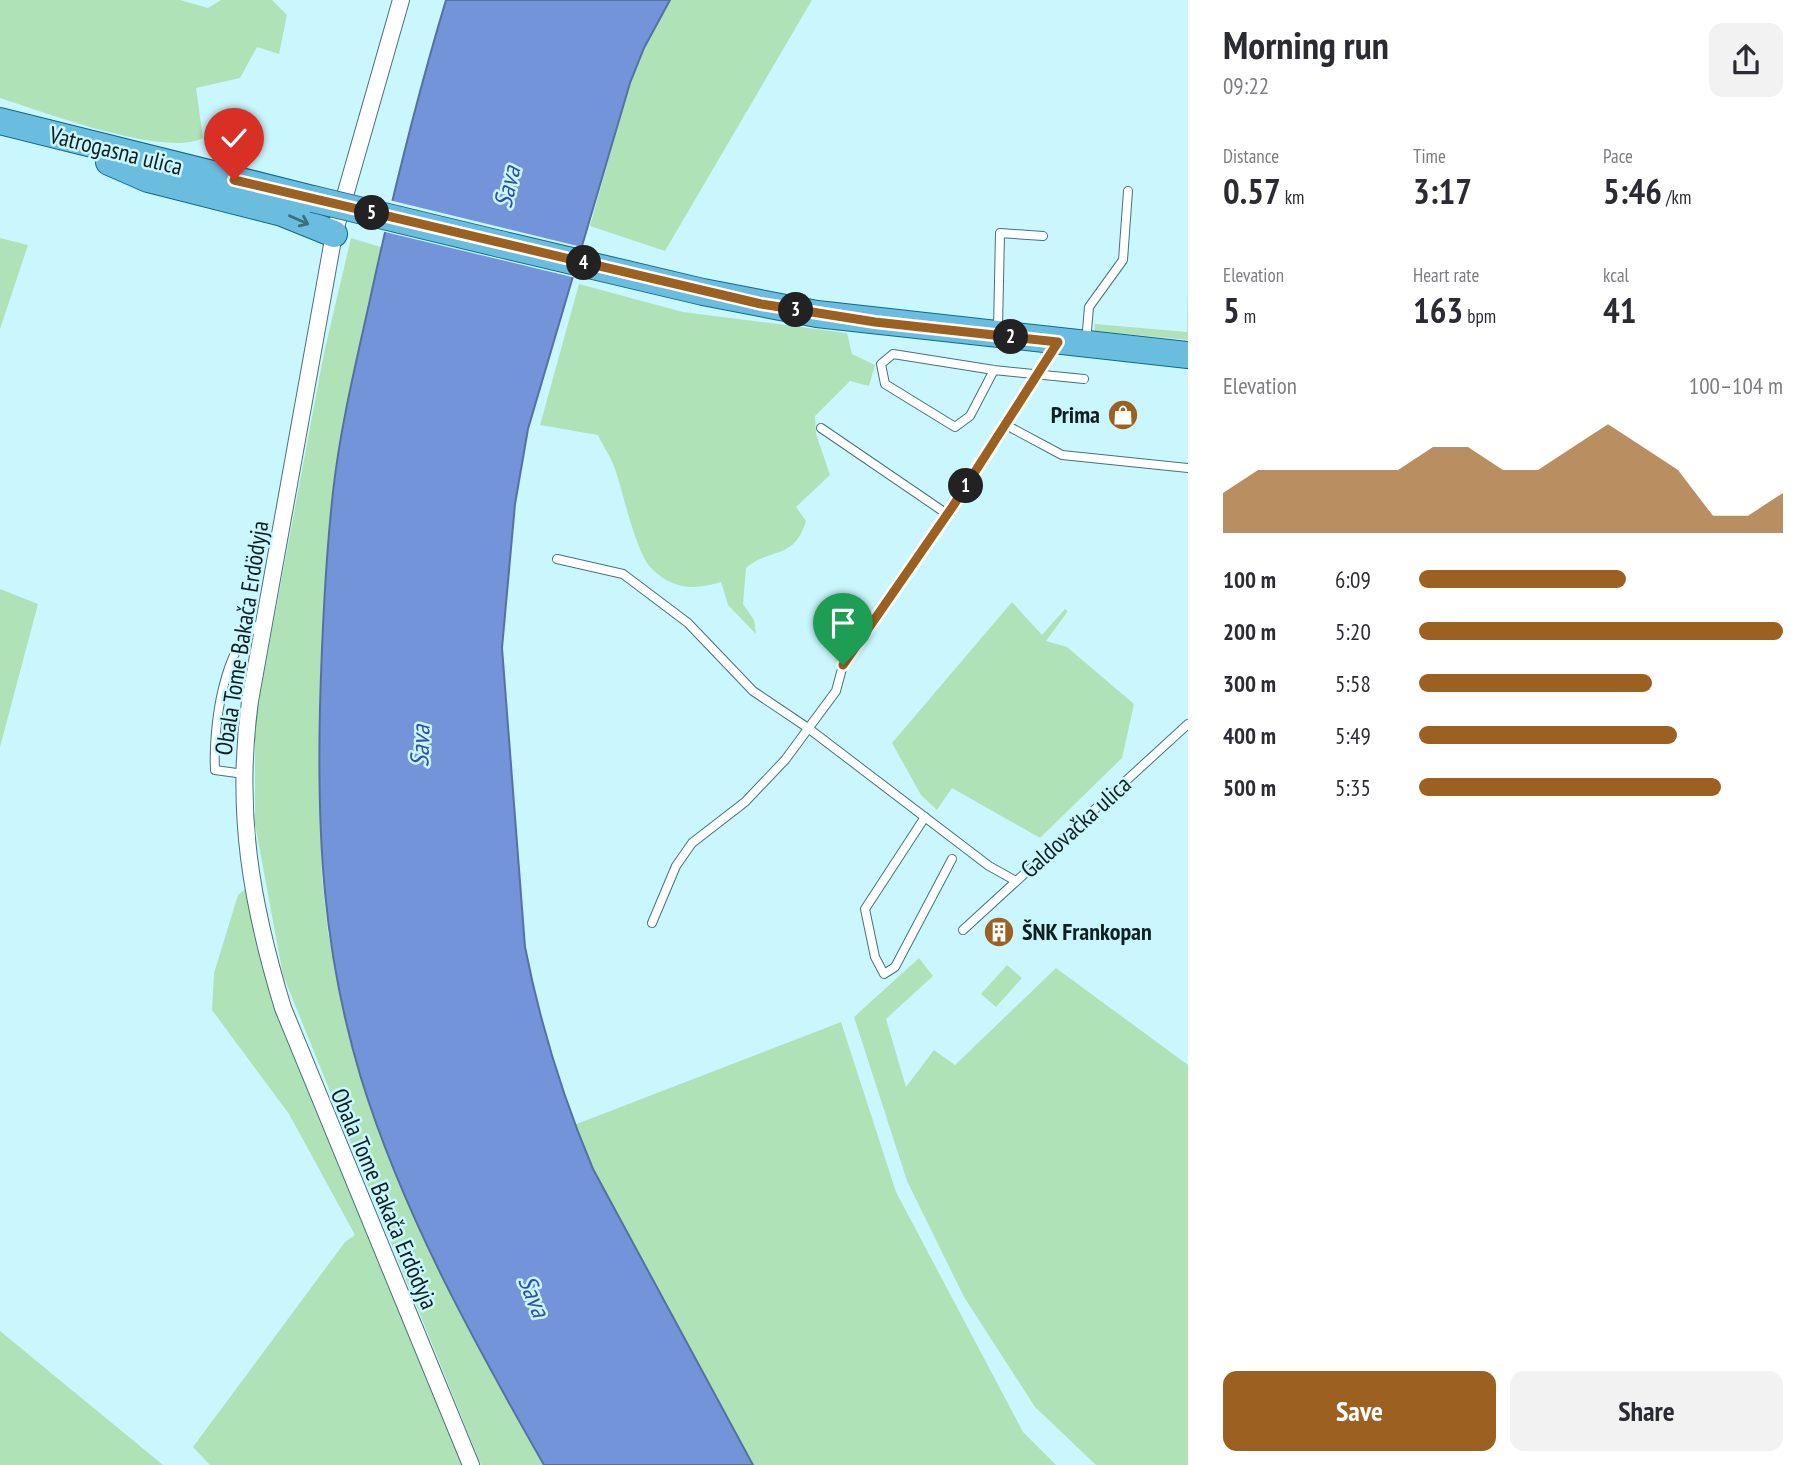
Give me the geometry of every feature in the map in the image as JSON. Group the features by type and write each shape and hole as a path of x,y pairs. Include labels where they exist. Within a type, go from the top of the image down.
{"main road":[{"name":"Vatrogasna ulica","path":"0,121 703,292 817,314 998,336"},
{"path":"75,141 111,163 148,179 282,213 334,234"},
{"path":"998,336 1188,355"}],"street":[{"name":"Obala Tome Bakača Erdödyja","path":"401,0 334,234 247,724 243,821 263,936 283,1009 471,1465"}],"lane":[{"path":"1085,344 1089,307 1123,260 1128,191"},
{"path":"998,336 1000,233 1043,236"},
{"path":"652,923 676,866 692,843 745,802 785,760 836,691 843,665 947,514 1058,342"},
{"path":"994,370 970,416 955,427 885,384 881,363 894,354 994,370 1084,379"},
{"path":"1006,425 1062,455 1188,468"},
{"path":"821,428 947,514"},
{"path":"557,559 623,574 688,623 753,691 808,728 989,866 1016,881"},
{"path":"244,774 215,770 216,711 236,655 253,627 264,622"},
{"name":"Galdovačka ulica","path":"963,930 1188,724"},
{"path":"925,817 865,909 875,957 884,974 895,967 952,859"}],"green space":[{"path":"0,0 180,0 208,8 221,0 272,0 287,15 279,54 257,47 240,78 196,88 203,138 185,143 161,142 104,131 0,98"},
{"path":"670,0 812,0 665,251 590,226 630,82 644,48"},
{"path":"0,238 28,245 0,329"},
{"path":"351,238 381,247 345,413 333,492 323,612 319,784 322,877 328,933 360,1074 401,1188 493,1375 544,1465 481,1465 283,975 255,824 255,721 324,353"},
{"path":"1188,277 1188,340 1094,331 1095,324 1187,332"},
{"path":"579,284 683,312 847,333 852,354 875,365 869,386 850,381 815,416 816,434 830,475 796,507 806,521 801,534 788,548 764,557 746,568 743,604 754,620 756,634 728,605 721,582 685,586 668,581 652,569 641,550 615,469 598,435 540,425"},
{"path":"0,589 38,604 0,747"},
{"path":"1012,602 1042,635 1065,609 1068,611 1046,641 1067,647 1134,704 1122,758 1040,838 952,788 937,810 921,795 892,743"},
{"path":"251,884 272,985 466,1465 210,1465 193,1447 345,1242 355,1235 289,1114 212,1010 214,973 238,895"},
{"path":"919,958 933,976 886,1019 906,1087 934,1050 955,1065 1056,968 1188,1065 1188,1465 1096,1465 1035,1407 964,1297 907,1181 854,1017"},
{"path":"1007,965 1022,978 996,1007 981,994"},
{"path":"841,1022 896,1192 1023,1432 1056,1465 753,1465 593,1169 574,1125"},
{"path":"0,1331 163,1465 0,1465"}],"water":[{"name":"Sava","path":"446,0 670,0 644,48 630,83 528,429 515,504 502,648 525,947 553,1060 593,1169 753,1465 544,1465 466,1324 397,1179 361,1078 338,985 325,894 319,755 323,626 333,492 348,398 386,228 414,113"}],"pier":[{"path":"389,200 586,248 576,278 381,231"}],"place":[{"name":"Prima","path":"1123,415"},
{"name":"ŠNK Frankopan","path":"999,932"}],"route":[{"path":"234,180 761,304 875,322 1058,342 953,506 843,665"}]}
